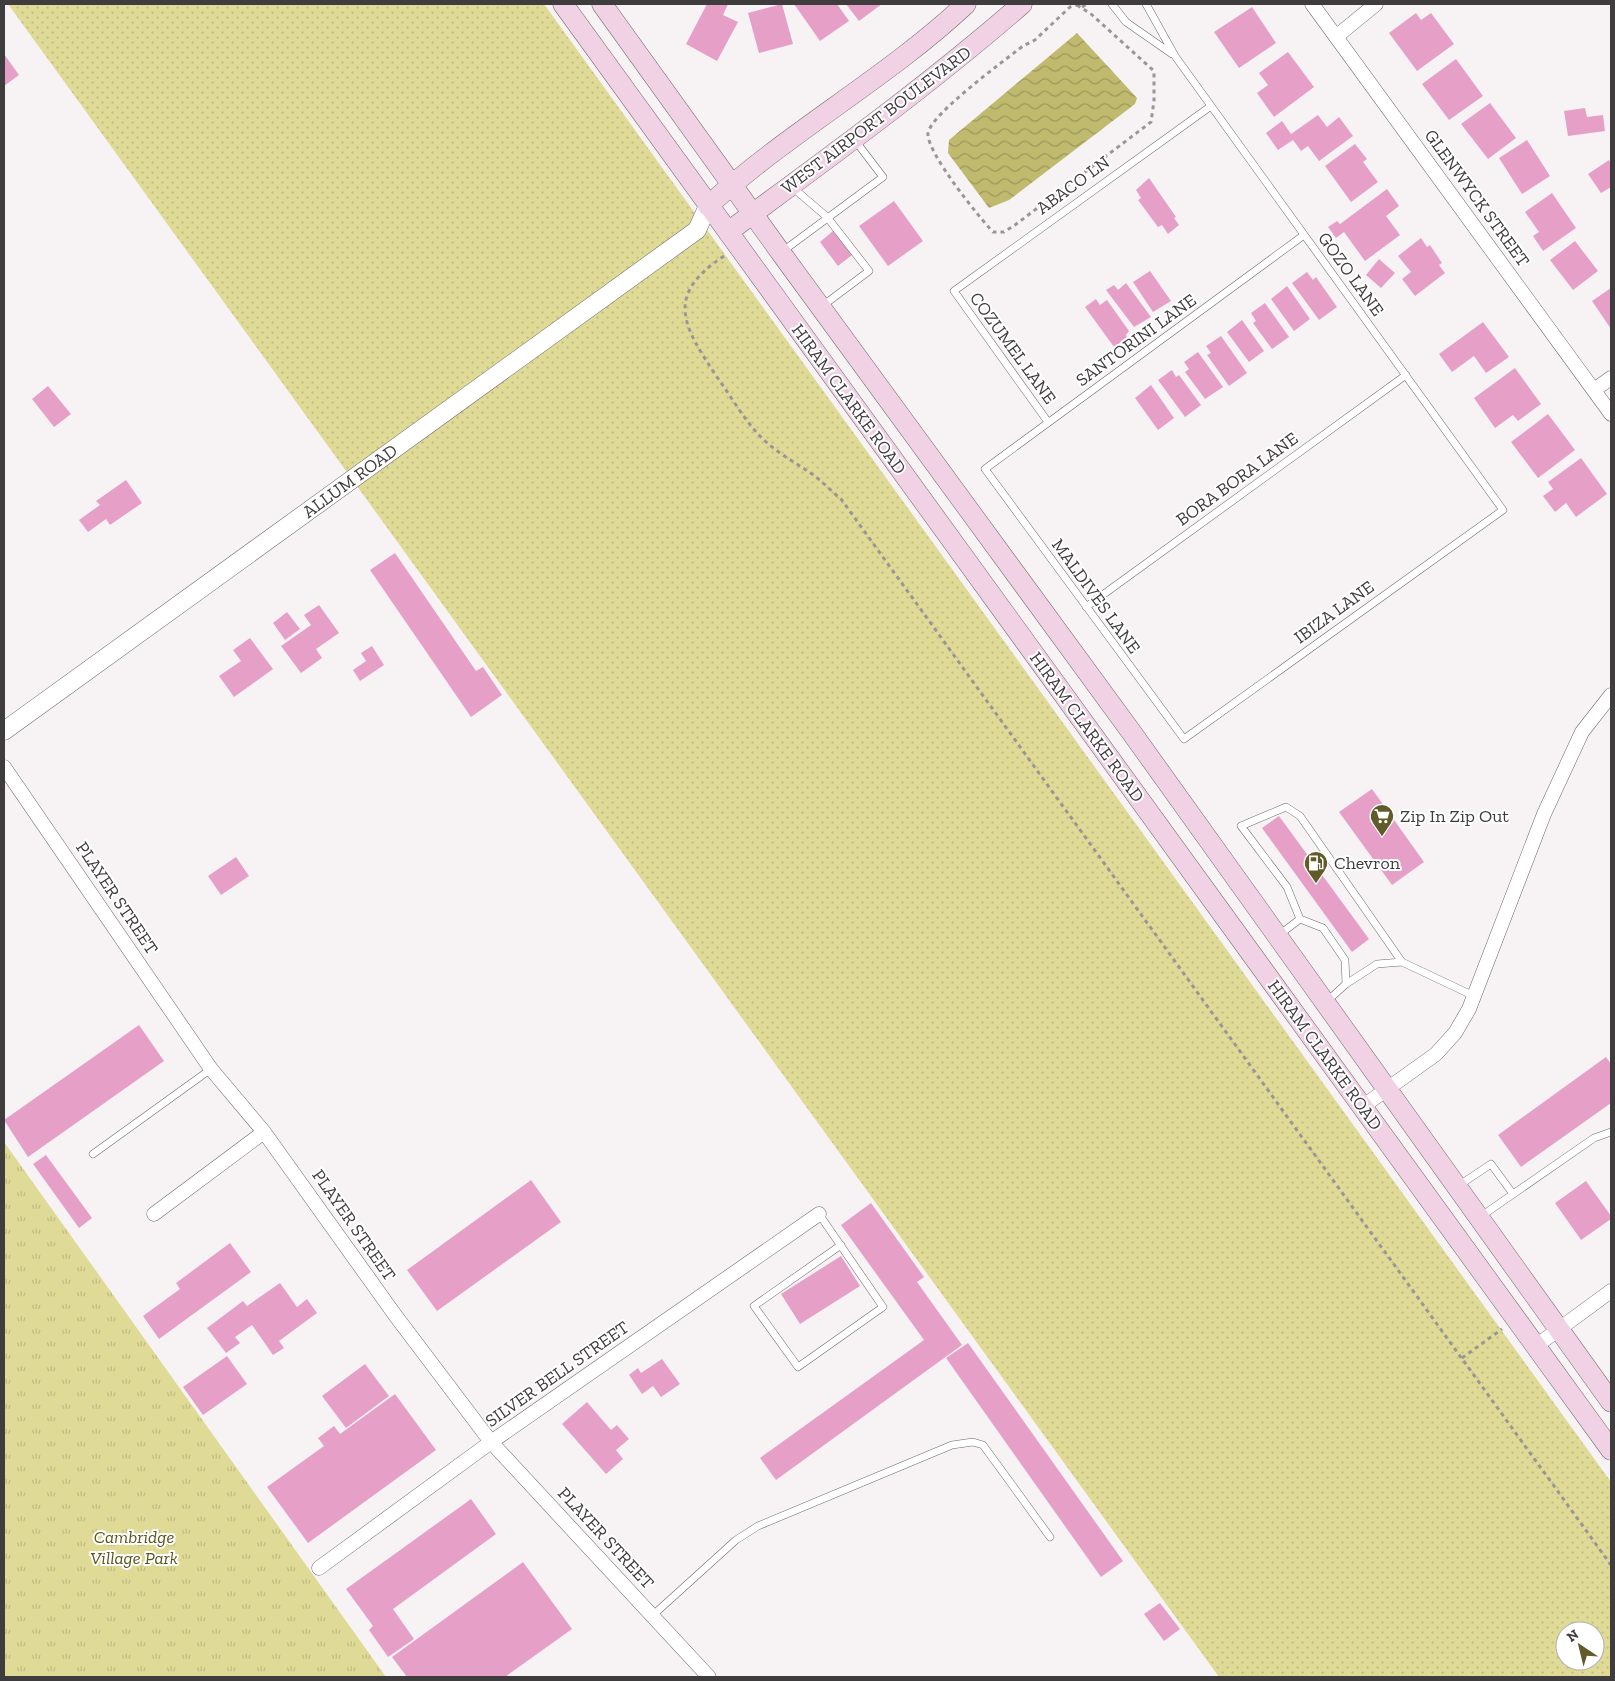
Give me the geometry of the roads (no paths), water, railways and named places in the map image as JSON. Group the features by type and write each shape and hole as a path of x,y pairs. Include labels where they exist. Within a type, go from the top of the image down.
{"main road":[{"name":"HIRAM CLARKE ROAD","path":"563,4 1611,1450"},
{"name":"HIRAM CLARKE ROAD","path":"602,4 1458,1186 1611,1402"},
{"name":"WEST AIRPORT BOULEVARD","path":"708,206 732,184 863,88 966,4"},
{"name":"WEST AIRPORT BOULEVARD","path":"728,232 854,139 974,45 1022,4"},
{"path":"902,473 928,454"},
{"path":"1040,662 1066,643"},
{"path":"1179,854 1206,837"}],"street":[{"name":"GLENWYCK STREET","path":"1312,4 1611,414"},
{"path":"1337,36 1376,4"},
{"name":"ALLUM ROAD","path":"4,732 697,230 708,206"},
{"path":"697,230 728,232"},
{"path":"1594,390 1611,378"},
{"path":"1362,1106 1442,1047 1455,1033 1474,996 1544,814 1582,732 1611,696"},
{"name":"PLAYER STREET","path":"4,767 211,1069 264,1132 395,1315 491,1442 710,1677"},
{"path":"154,1214 264,1132"},
{"name":"SILVER BELL STREET","path":"319,1568 491,1442 819,1214"},
{"path":"1536,1346 1611,1291"}],"lane":[{"path":"1112,4 1126,22 1175,56"},
{"path":"1146,4 1175,56"},
{"name":"GOZO LANE","path":"1175,56 1503,510"},
{"name":"ABACO LN","path":"954,291 1211,106"},
{"path":"781,253 883,177 854,139"},
{"path":"790,186 827,217 869,270 821,307"},
{"name":"SANTORINI LANE","path":"985,469 1304,235"},
{"name":"COZUMEL LANE","path":"954,291 1048,422"},
{"name":"BORA BORA LANE","path":"1086,607 1406,375"},
{"name":"MALDIVES LANE","path":"985,469 1184,739"},
{"name":"IBIZA LANE","path":"1184,739 1503,510"},
{"path":"1346,984 1345,960 1323,928 1300,919 1287,887 1241,826 1286,807 1300,816 1402,962 1474,996"},
{"path":"1277,937 1300,919"},
{"path":"1325,1003 1346,984 1377,964 1402,962"},
{"path":"93,1154 211,1069"},
{"path":"1479,1217 1594,1138 1611,1132"},
{"path":"1458,1186 1491,1164 1512,1194"},
{"path":"819,1214 841,1245 883,1307 798,1367 754,1306 841,1245"},
{"path":"652,1616 736,1540 758,1526 952,1445 973,1442 984,1445 1050,1537"}],"water":[{"path":"1077,33 1137,98 1135,104 1009,200 989,208 948,153 949,140"}],"place":[{"name":"Zip In Zip Out","path":"1382,837"},
{"name":"Chevron","path":"1316,884"}],"park label":[{"name":"Cambridge Village Park","path":"134,1547"}]}
